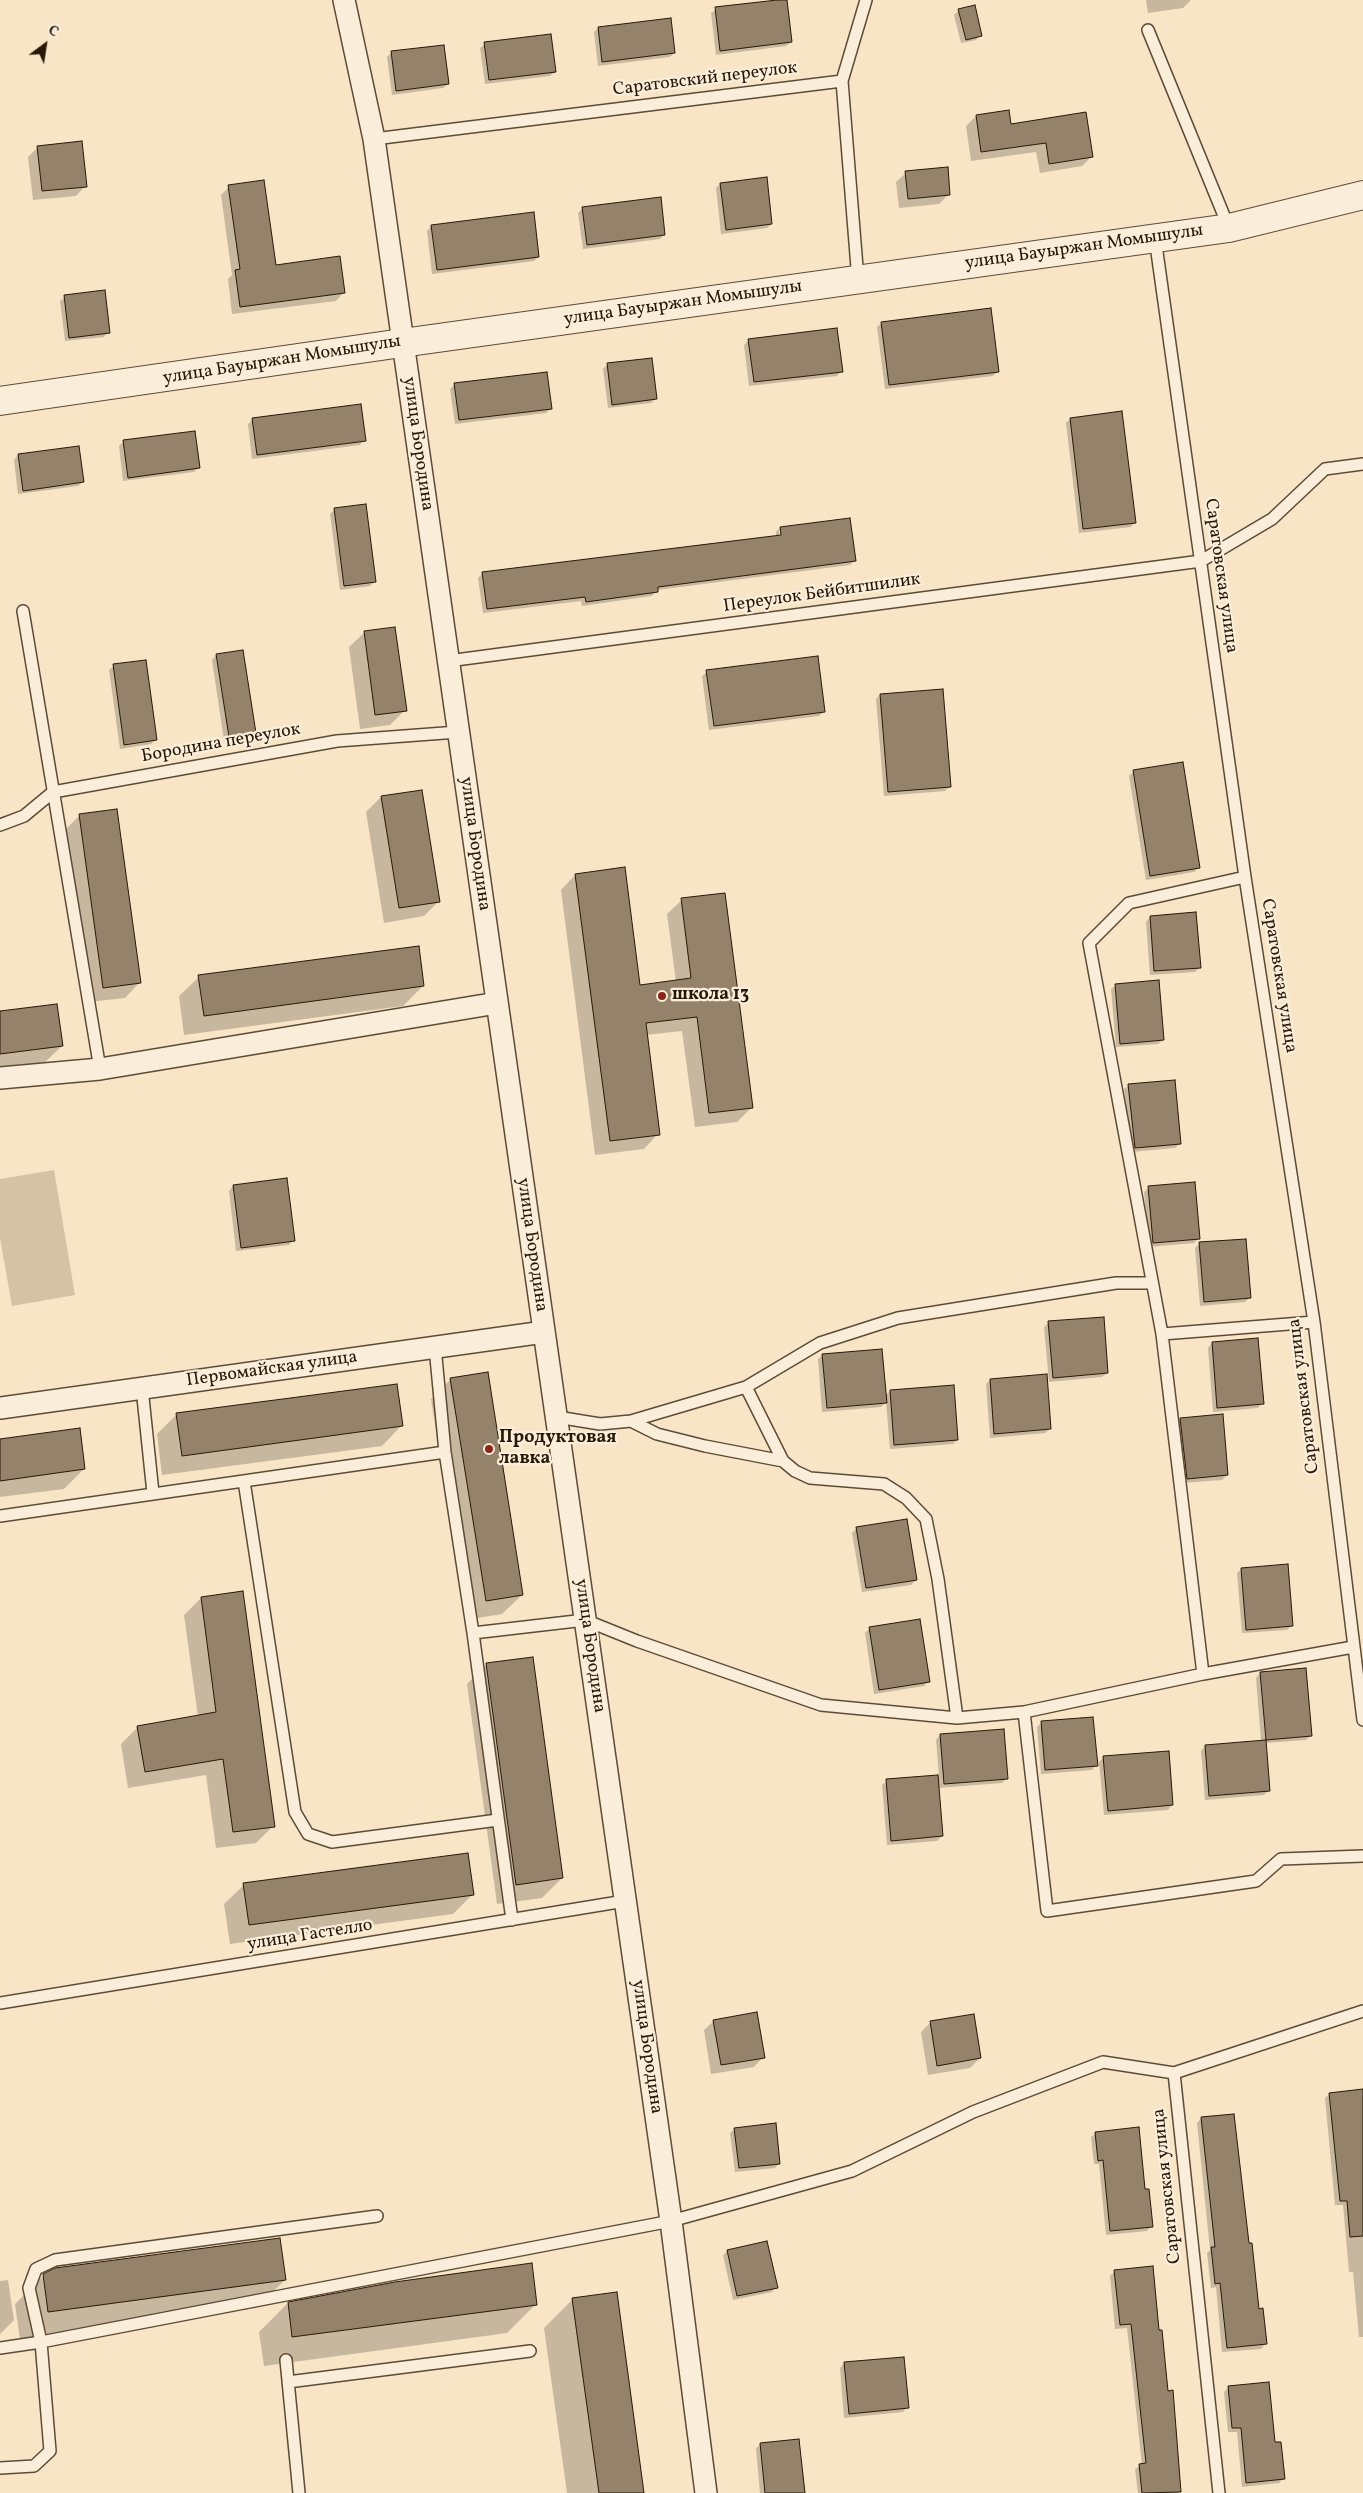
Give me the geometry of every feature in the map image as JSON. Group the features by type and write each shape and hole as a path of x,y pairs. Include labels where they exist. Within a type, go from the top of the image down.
{"street":[{"name":"улица Бородина","path":"344,0 374,139 671,2221 706,2493"},
{"name":"улица Бауыржан Момышулы","path":"0,402 402,343 1229,228 1363,195"},
{"path":"0,1078 100,1068 497,1003"},
{"name":"Первомайская улица","path":"0,1408 544,1332"}],"lane":[{"path":"858,280 842,80 866,0"},
{"path":"1148,30 1229,228"},
{"name":"Саратовский переулок","path":"374,139 842,80"},
{"name":"Саратовская улица","path":"1156,238 1245,877 1314,1322 1363,1720"},
{"path":"1201,561 1272,519 1325,469 1363,464"},
{"name":"Переулок Бейбитшилик","path":"448,661 1201,561"},
{"path":"23,611 100,1068"},
{"name":"Бородина переулок","path":"0,825 24,816 53,792 337,741 458,732"},
{"path":"1203,1674 1162,1334 1089,943 1129,903 1245,877"},
{"path":"557,1417 600,1424 631,1422 746,1387 820,1343 898,1318 1116,1283 1152,1283"},
{"path":"1162,1334 1314,1322"},
{"path":"435,1347 444,1452 473,1633 512,1920"},
{"path":"746,1387 783,1461 795,1471 810,1478 884,1484 906,1498 926,1519 938,1579 957,1718"},
{"path":"142,1388 153,1493"},
{"path":"631,1422 657,1434 696,1444 783,1461"},
{"path":"0,1516 444,1452"},
{"path":"244,1481 295,1812 308,1834 332,1842 498,1820"},
{"path":"473,1633 585,1620 637,1641 821,1706 957,1718 1024,1712 1203,1674 1353,1648"},
{"path":"1024,1712 1047,1911 1256,1881 1281,1860 1363,1856"},
{"name":"улица Гастелло","path":"0,2003 625,1901"},
{"path":"0,2348 41,2342 671,2221 852,2171 973,2112 1103,2062 1174,2073 1363,2011"},
{"name":"Саратовская улица","path":"1174,2073 1219,2493"},
{"path":"0,2468 34,2466 50,2451 41,2342 29,2288 36,2269 55,2260 377,2216"},
{"path":"288,2382 530,2351"},
{"path":"286,2360 299,2493"}],"shaded area":[{"path":"54,1170 75,1295 12,1306 0,1238 0,1179"}],"building":[{"path":"787,0 792,42 720,51 715,7"},
{"path":"975,5 982,36 966,40 958,9"},
{"path":"671,18 675,53 602,62 598,27"},
{"path":"551,34 556,72 489,80 484,42"},
{"path":"444,45 449,84 396,91 391,51"},
{"path":"1009,110 1011,124 1086,112 1093,157 1049,164 1046,143 981,152 976,115"},
{"path":"82,141 87,187 42,191 37,146"},
{"path":"948,167 950,195 908,199 905,171"},
{"path":"767,177 772,224 726,230 720,183"},
{"path":"264,180 276,265 340,256 345,293 240,307 235,270 240,269 228,185"},
{"path":"661,197 665,235 587,245 582,207"},
{"path":"534,212 539,257 437,270 431,225"},
{"path":"105,290 110,333 69,338 64,295"},
{"path":"991,308 999,372 889,385 881,322"},
{"path":"837,328 843,372 754,382 748,339"},
{"path":"652,358 657,399 612,405 607,363"},
{"path":"547,372 552,409 459,420 454,383"},
{"path":"361,404 366,441 257,455 252,418"},
{"path":"1122,411 1136,523 1083,529 1070,418"},
{"path":"195,431 200,468 128,478 123,440"},
{"path":"79,446 84,482 23,491 18,454"},
{"path":"366,504 376,582 344,586 334,508"},
{"path":"850,518 856,561 658,587 658,592 586,602 585,597 487,609 482,572 781,535 780,527"},
{"path":"395,627 407,711 375,715 364,631"},
{"path":"243,650 256,733 229,737 216,654"},
{"path":"818,656 825,712 714,726 706,670"},
{"path":"146,660 157,740 124,745 113,664"},
{"path":"943,689 951,787 888,792 880,694"},
{"path":"1183,762 1200,868 1150,876 1133,770"},
{"path":"422,790 440,902 399,908 381,796"},
{"path":"117,809 141,983 103,988 79,814"},
{"path":"625,867 640,985 691,978 681,898 725,893 753,1108 709,1113 697,1017 646,1023 660,1135 610,1141 575,874"},
{"path":"1196,912 1201,968 1154,971 1150,916"},
{"path":"419,946 424,986 204,1016 198,975"},
{"path":"1159,980 1164,1040 1120,1044 1115,984"},
{"path":"57,1004 63,1046 0,1054 0,1011"},
{"path":"1175,1080 1181,1144 1135,1148 1128,1084"},
{"path":"287,1178 295,1241 241,1248 233,1185"},
{"path":"1195,1182 1200,1239 1153,1243 1148,1186"},
{"path":"1246,1239 1251,1298 1204,1302 1199,1242"},
{"path":"1104,1317 1108,1373 1053,1378 1048,1321"},
{"path":"1258,1338 1264,1404 1217,1408 1212,1342"},
{"path":"882,1349 887,1403 827,1408 822,1354"},
{"path":"488,1372 523,1595 486,1601 450,1378"},
{"path":"1047,1374 1051,1429 994,1434 990,1379"},
{"path":"397,1384 403,1426 182,1456 176,1413"},
{"path":"954,1385 958,1440 894,1445 890,1390"},
{"path":"1223,1414 1228,1475 1187,1479 1180,1418"},
{"path":"80,1428 85,1469 0,1481 0,1439"},
{"path":"907,1519 917,1580 866,1588 856,1527"},
{"path":"1288,1564 1293,1626 1246,1630 1241,1568"},
{"path":"243,1591 275,1827 233,1832 223,1759 145,1772 137,1726 216,1712 201,1597"},
{"path":"920,1619 930,1682 879,1690 869,1627"},
{"path":"533,1657 563,1878 516,1885 486,1663"},
{"path":"1306,1668 1312,1736 1266,1740 1260,1672"},
{"path":"1093,1717 1098,1766 1045,1770 1041,1721"},
{"path":"1004,1729 1008,1779 944,1784 940,1734"},
{"path":"1266,1740 1270,1791 1209,1796 1205,1745"},
{"path":"1169,1751 1173,1805 1108,1811 1103,1756"},
{"path":"938,1775 943,1836 891,1841 886,1779"},
{"path":"468,1853 474,1895 249,1925 243,1883"},
{"path":"757,2012 765,2058 721,2065 713,2020"},
{"path":"974,2014 981,2058 937,2066 930,2021"},
{"path":"1363,2089 1363,2236 1350,2237 1347,2201 1340,2201 1329,2093"},
{"path":"1234,2114 1249,2243 1252,2243 1259,2309 1263,2308 1267,2344 1227,2348 1220,2283 1215,2284 1211,2247 1215,2247 1201,2117"},
{"path":"776,2123 780,2164 739,2168 734,2128"},
{"path":"1139,2127 1145,2189 1149,2189 1153,2227 1110,2231 1103,2160 1098,2161 1095,2132"},
{"path":"280,2238 286,2280 48,2312 43,2274 55,2268"},
{"path":"767,2241 778,2288 737,2296 727,2250"},
{"path":"532,2263 537,2305 292,2337 288,2302 395,2282"},
{"path":"1153,2266 1159,2330 1162,2330 1168,2391 1173,2390 1181,2492 1142,2493 1139,2464 1146,2463 1131,2324 1120,2325 1114,2270"},
{"path":"617,2292 644,2493 599,2493 572,2298"},
{"path":"904,2357 909,2408 849,2414 844,2362"},
{"path":"1269,2382 1275,2442 1281,2442 1285,2479 1246,2483 1241,2428 1232,2428 1228,2386"},
{"path":"799,2439 805,2493 765,2493 760,2443"}],"place":[{"name":"школа 13","path":"662,996"},
{"name":"Продуктовая лавка","path":"489,1449"}]}
